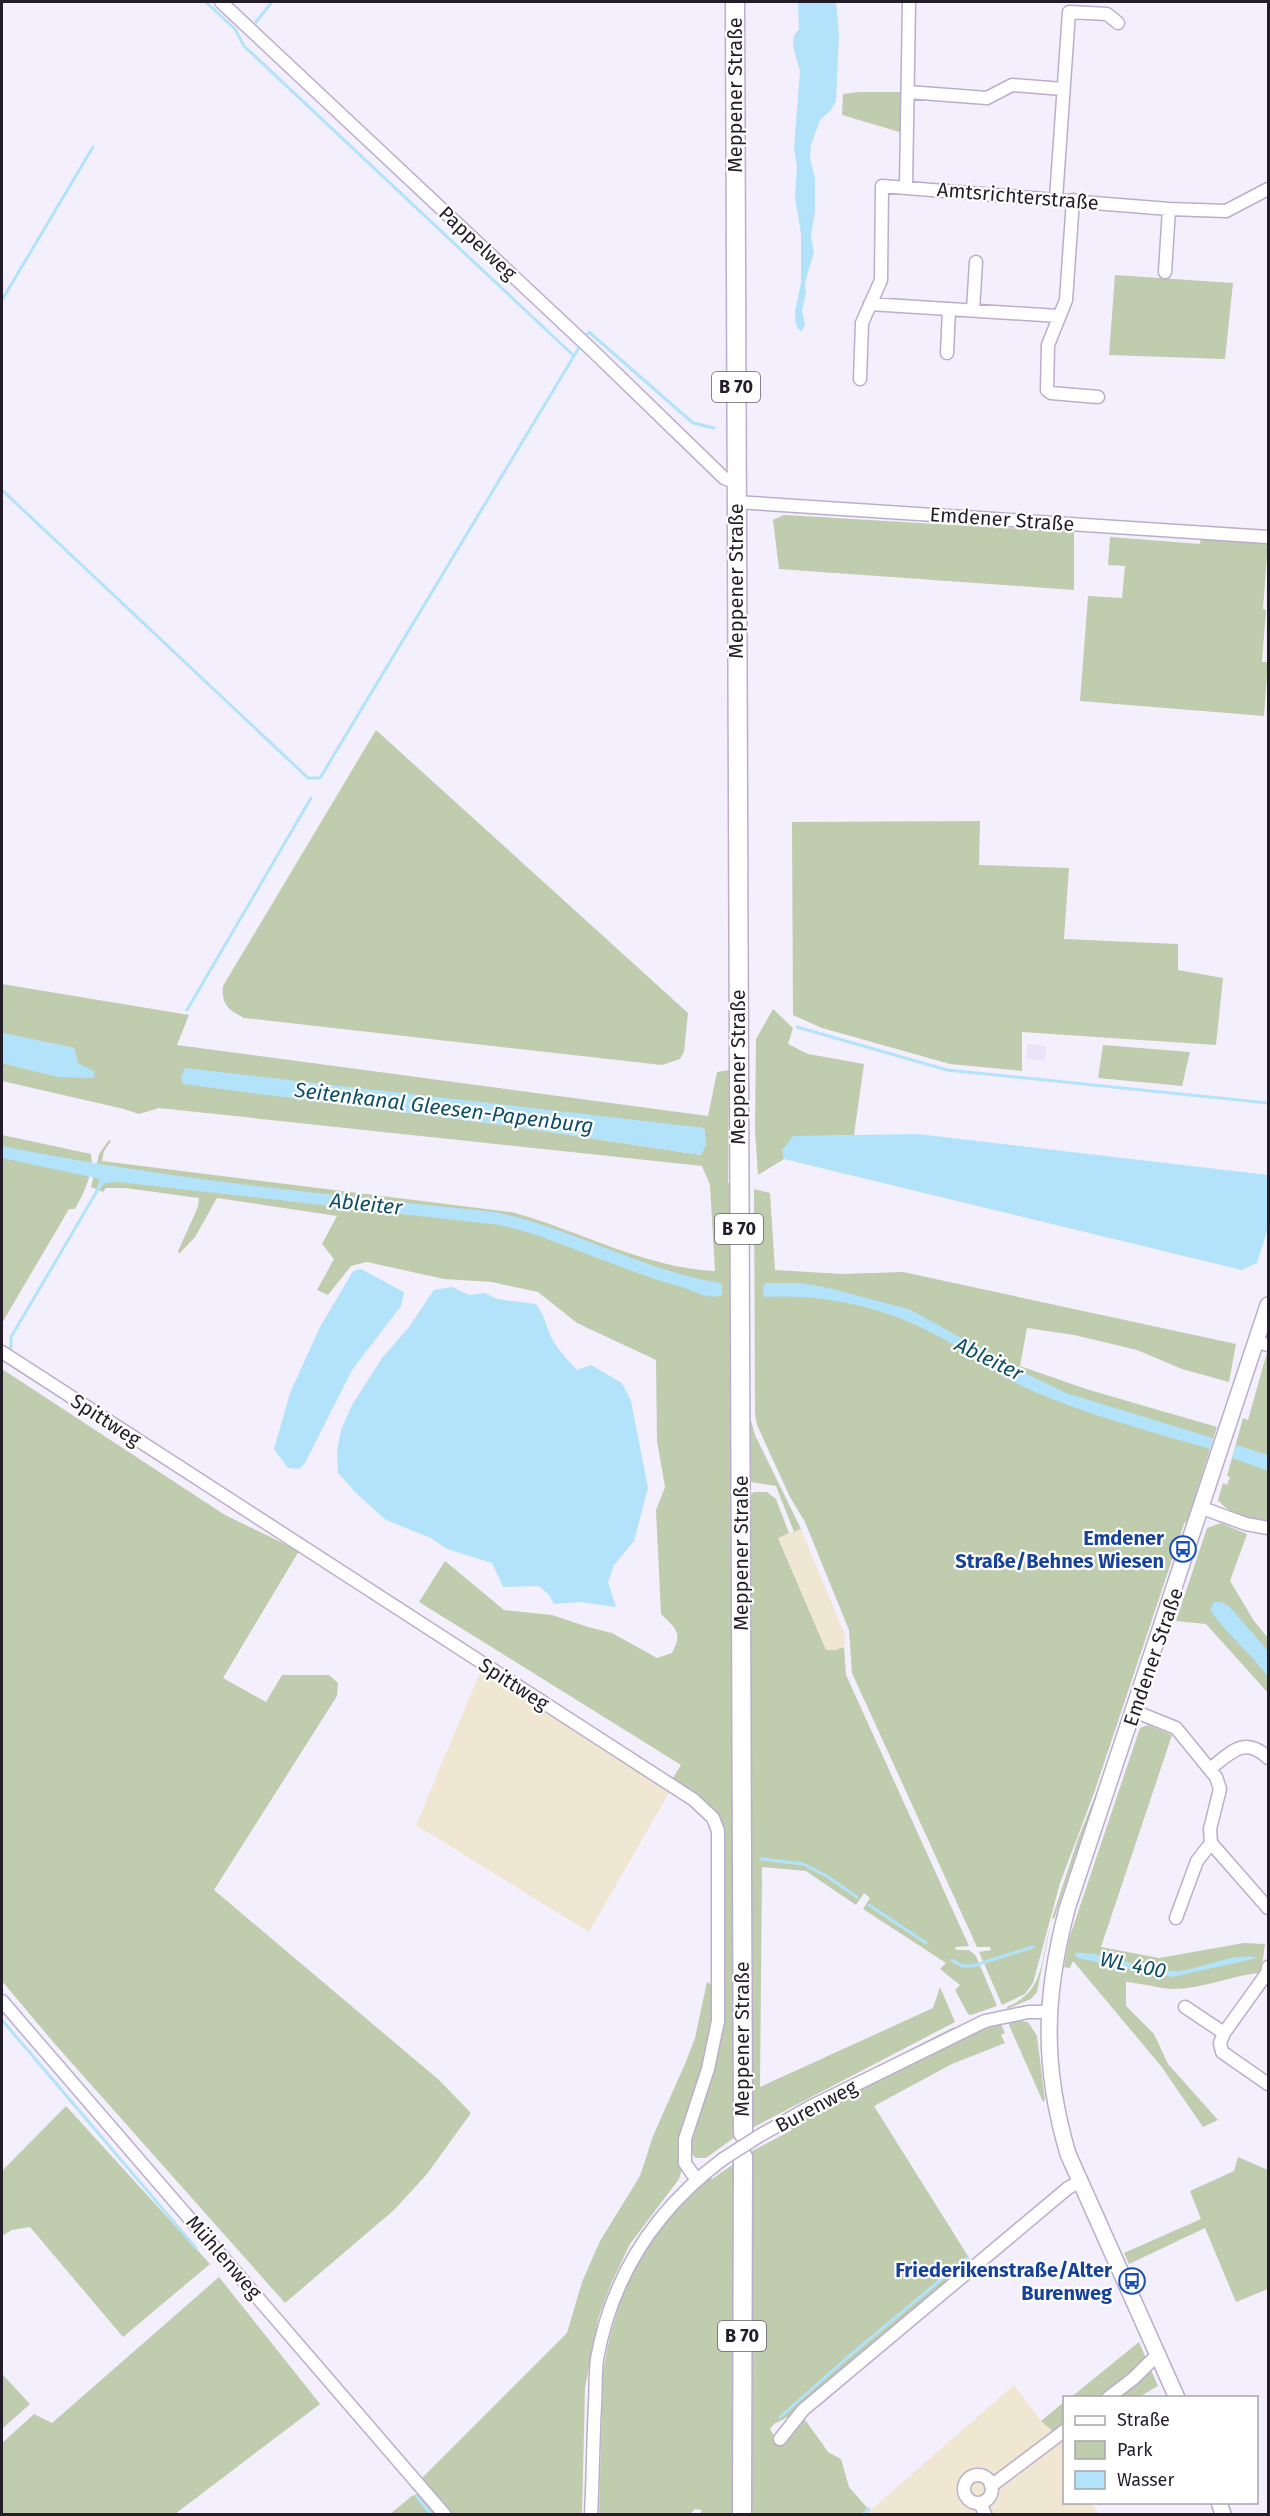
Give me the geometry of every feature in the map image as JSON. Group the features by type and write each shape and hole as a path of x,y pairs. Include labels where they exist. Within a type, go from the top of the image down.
{"main road":[{"name":"Meppener Straße","path":"735,2 735,482 751,2135"},
{"name":"B 70","path":"742,2157 742,2514"}],"street":[{"name":"Pappelweg","path":"221,2 593,351 724,478 735,482"},
{"path":"906,186 909,2"},
{"path":"1056,198 1069,12 1097,8 1118,23"},
{"path":"908,92 987,98 1012,85 1063,89"},
{"name":"Amtsrichterstraße","path":"870,304 881,280 882,186 1056,198 1169,209 1226,211 1269,189"},
{"path":"1073,200 1066,300 1048,345 1047,390 1051,393 1098,397"},
{"path":"1165,272 1169,209"},
{"path":"973,310 976,262"},
{"path":"860,379 862,323 870,304 1058,316"},
{"path":"948,353 949,309"},
{"name":"Emdener Straße","path":"736,502 1269,537"},
{"name":"Emdener Straße","path":"1177,2396 1079,2182 1059,2125 1049,2060 1048,2012 1056,1953 1068,1910 1202,1508 1263,1344 1269,1305"},
{"name":"Spittweg","path":"2,1352 708,1812 718,1831 718,2021 708,2069 685,2139 685,2163 696,2179"},
{"path":"1202,1508 1245,1524 1269,1528"},
{"path":"1134,1712 1176,1728 1216,1777 1220,1789 1210,1829 1211,1843 1269,1908"},
{"path":"1210,1769 1241,1747 1255,1748 1269,1758"},
{"path":"1176,1918 1197,1861 1211,1843"},
{"path":"1269,1967 1224,2033 1220,2043 1222,2052 1269,2084"},
{"name":"Mühlenweg","path":"2,2001 444,2514"},
{"path":"1185,2007 1224,2033"},
{"name":"Burenweg","path":"591,2514 597,2361 611,2304 636,2251 662,2215 696,2179 751,2135 985,2021 1028,2012 1048,2012"},
{"path":"780,2439 803,2410 1068,2188 1079,2182"},
{"path":"1109,2396 1160,2361"},
{"path":"991,2486 987,2478 978,2475 966,2481 964,2490 968,2499 983,2509 991,2486 1063,2432"}],"shaded area":[{"path":"1027,1044 1046,1046 1045,1061 1026,1059"},
{"path":"801,1529 845,1635 844,1647 837,1650 826,1650 778,1537"},
{"path":"480,1672 671,1789 589,1932 416,1825"},
{"path":"1014,2385 1041,2421 1063,2440 1063,2504 1092,2504 1099,2514 866,2514"}],"green space":[{"path":"903,92 903,133 842,115 843,94"},
{"path":"1115,275 1233,283 1225,359 1109,355"},
{"path":"784,515 1074,532 1074,590 779,569 773,520"},
{"path":"1110,537 1200,544 1201,538 1268,543 1263,609 1266,610 1262,662 1268,662 1264,716 1080,701 1088,596 1122,598 1125,566 1108,565"},
{"path":"376,730 688,1013 684,1052 680,1059 662,1065 244,1018 227,1006 223,997 223,986"},
{"path":"980,821 979,865 1069,868 1064,939 1178,944 1178,970 1223,978 1216,1045 1022,1032 1022,1071 950,1064 822,1028 793,1015 792,822"},
{"path":"2,984 189,1015 177,1045 708,1116 717,1072 729,1070 728,1183 734,1184 731,1352 734,1393 735,2137 706,2158 696,2158 691,2145 714,2065 723,1831 671,1781 681,1765 419,1602 445,1561 504,1610 552,1615 612,1633 657,1658 672,1653 677,1640 676,1631 661,1614 656,1510 665,1487 657,1441 656,1360 577,1323 538,1292 492,1282 444,1279 367,1262 351,1266 328,1295 317,1290 334,1259 322,1244 337,1216 217,1198 195,1237 179,1254 178,1251 198,1207 199,1198 125,1188 106,1188 103,1192 91,1187 99,1154 109,1140 111,1141 104,1151 102,1161 511,1212 637,1256 689,1268 715,1271 710,1185 702,1166 159,1108 139,1114 2,1081 2,1063 59,1077 78,1063 74,1048 2,1033","holes":["530,1110 704,1128 706,1144 701,1155 523,1128"]},
{"path":"773,1009 793,1028 788,1044 808,1054 864,1064 854,1135 793,1137 783,1150 784,1159 758,1175 755,1130 756,1039"},
{"path":"1103,1045 1190,1052 1182,1086 1098,1078"},
{"path":"2,1135 91,1154 92,1161 88,1183 75,1209 69,1209 2,1323"},
{"path":"747,1182 750,1182 750,1417 755,1435 801,1529 794,1532 776,1486 751,1482 747,1479"},
{"path":"754,1189 770,1193 775,1270 842,1274 903,1272 1236,1344 1229,1382 1182,1369 1137,1350 1074,1335 1027,1328 1020,1366 1086,1389 1217,1427 1188,1519 1184,1524 1094,1793 1060,1883 1033,1983 1025,1994 1002,2005 979,1952 991,1950 990,1947 977,1947 852,1673 849,1630 805,1522 790,1497 757,1425 755,1414"},
{"path":"1268,1349 1268,1521 1234,1512 1218,1500 1223,1483 1227,1485 1230,1477 1227,1476 1243,1418 1248,1420"},
{"path":"2,1369 225,1515 299,1551 223,1678 266,1702 282,1675 329,1675 338,1683 337,1696 214,1890 439,2080 471,2113 427,2174 394,2210 285,2303 54,2043 2,1981"},
{"path":"754,1492 767,1492 776,1499 789,1533 778,1538 826,1650 844,1647 846,1675 969,1946 955,1947 956,1950 969,1950 976,1956 997,2006 968,2014 955,1990 960,1985 940,1969 946,1963 863,1909 870,1898 864,1893 856,1905 806,1871 762,1867 760,2087 933,2008 940,1987 955,2022 750,2129 748,1496"},
{"path":"1221,1523 1247,1534 1230,1581 1254,1621 1268,1638 1268,1693 1206,1624 1176,1621 1207,1528"},
{"path":"1148,1725 1172,1735 1101,1947 1159,1958 1244,1943 1265,1944 1259,1973 1205,1985 1172,1989 1126,1982 1126,2006 1154,2034 1168,2064 1218,2120 1203,2127 1161,2066 1073,1961 1070,1968 1064,1967 1069,1939 1140,1728"},
{"path":"1105,1771 1101,1790 1081,1839 1054,1919 1052,1918 1078,1839"},
{"path":"1050,1927 1037,1992 1031,1999 1007,2009 1028,1993 1035,1984"},
{"path":"707,1982 711,1984 713,1990 711,2036 681,2148 679,2179 630,2244 598,2319 585,2388 582,2514 448,2514 421,2479 567,2333 582,2282 600,2241 640,2176 653,2136 685,2064 695,2038"},
{"path":"1010,2022 1028,2022 1037,2036 1045,2100 1043,2102 1009,2025"},
{"path":"1001,2024 1005,2033 1001,2035 1005,2043 952,2064 874,2106 971,2261 838,2372 797,2412 774,2424 770,2429 780,2446 784,2446 802,2418 806,2421 828,2452 841,2459 849,2487 870,2511 866,2514 751,2514 750,2152 792,2130 789,2125 973,2033"},
{"path":"954,2027 952,2030 795,2110 795,2109"},
{"path":"66,2106 210,2264 123,2337 30,2227 12,2230 2,2236 2,2171"},
{"path":"1238,2157 1268,2170 1268,2289 1236,2302 1205,2228 1129,2264 1124,2253 1201,2219 1190,2191 1234,2171"},
{"path":"735,2163 737,2514 700,2514 702,2510 695,2509 690,2514 599,2514 603,2373 611,2332 624,2292 643,2254 666,2219 709,2176 712,2179"},
{"path":"219,2277 320,2404 175,2514 2,2514 2,2443 34,2414 52,2423"},
{"path":"1139,2342 1158,2386 1141,2396 1072,2396"},
{"path":"2,2374 30,2404 2,2429"},
{"path":"1063,2403 1063,2440 1041,2421"},
{"path":"418,2494 437,2514 390,2514 412,2496"}],"water":[{"path":"798,2 836,2 839,34 836,101 830,111 820,120 811,145 810,158 815,178 815,211 811,236 814,252 805,283 806,293 802,311 805,325 801,332 796,325 795,311 801,283 801,234 795,197 797,166 794,148 800,71 793,46 794,36 799,29"},
{"path":"2,1033 74,1048 78,1063 95,1072 93,1078 59,1077 2,1063"},
{"name":"Seitenkanal Gleesen-Papenburg","path":"185,1068 704,1128 706,1144 701,1155 523,1128 183,1084 181,1077"},
{"path":"918,1134 1268,1175 1268,1228 1257,1263 1242,1270 784,1159 782,1150 793,1136"},
{"name":"Ableiter","path":"2,1146 186,1177 495,1212 552,1228 662,1269 720,1283 722,1284 722,1295 711,1297 700,1294 539,1236 499,1225 118,1182 105,1183 99,1190 96,1189 100,1180 96,1178 2,1158"},
{"path":"361,1269 404,1292 401,1306 352,1370 305,1463 299,1469 288,1468 274,1449 290,1393 320,1327 353,1271"},
{"name":"Ableiter","path":"801,1283 829,1288 911,1310 1017,1369 1066,1393 1213,1438 1210,1449 1095,1415 1028,1389 946,1340 895,1316 831,1300 763,1296 764,1284"},
{"path":"452,1287 469,1295 485,1293 497,1299 536,1304 552,1339 577,1370 591,1365 622,1383 631,1401 648,1488 634,1541 614,1565 608,1582 616,1607 581,1602 554,1604 549,1595 539,1586 503,1587 492,1563 447,1549 431,1538 386,1520 338,1473 337,1451 341,1430 352,1405 382,1358 409,1327 434,1290"},
{"path":"1236,1445 1268,1455 1268,1471 1232,1458"},
{"path":"1214,1602 1221,1602 1230,1607 1268,1651 1268,1677 1210,1610"},
{"path":"1075,1953 1100,1955 1151,1968 1176,1971 1238,1957 1258,1958 1172,1977 1077,1958"}],"waterway":[{"path":"206,2 235,29 244,46 574,356 578,349"},
{"path":"256,22 272,2"},
{"path":"2,300 93,147"},
{"path":"587,334 589,332 693,423 714,428"},
{"path":"2,490 308,778 320,778 574,356"},
{"path":"187,1010 311,798"},
{"path":"797,1027 947,1070 1268,1103"},
{"path":"11,1348 11,1337 100,1186"},
{"name":"WL 400","path":"761,1859 803,1864 825,1875 857,1897"},
{"name":"WL 400","path":"869,1905 926,1943"},
{"path":"952,1960 962,1966 972,1966 1033,1947"},
{"path":"2,2020 196,2248"},
{"path":"780,2417 967,2258"},
{"path":"417,2497 431,2514"},
{"path":"863,2514 869,2509"}],"place":[{"name":"Emdener Straße/Behnes Wiesen","path":"1183,1549"},
{"name":"Friederikenstraße/Alter Burenweg","path":"1132,2281"}]}
